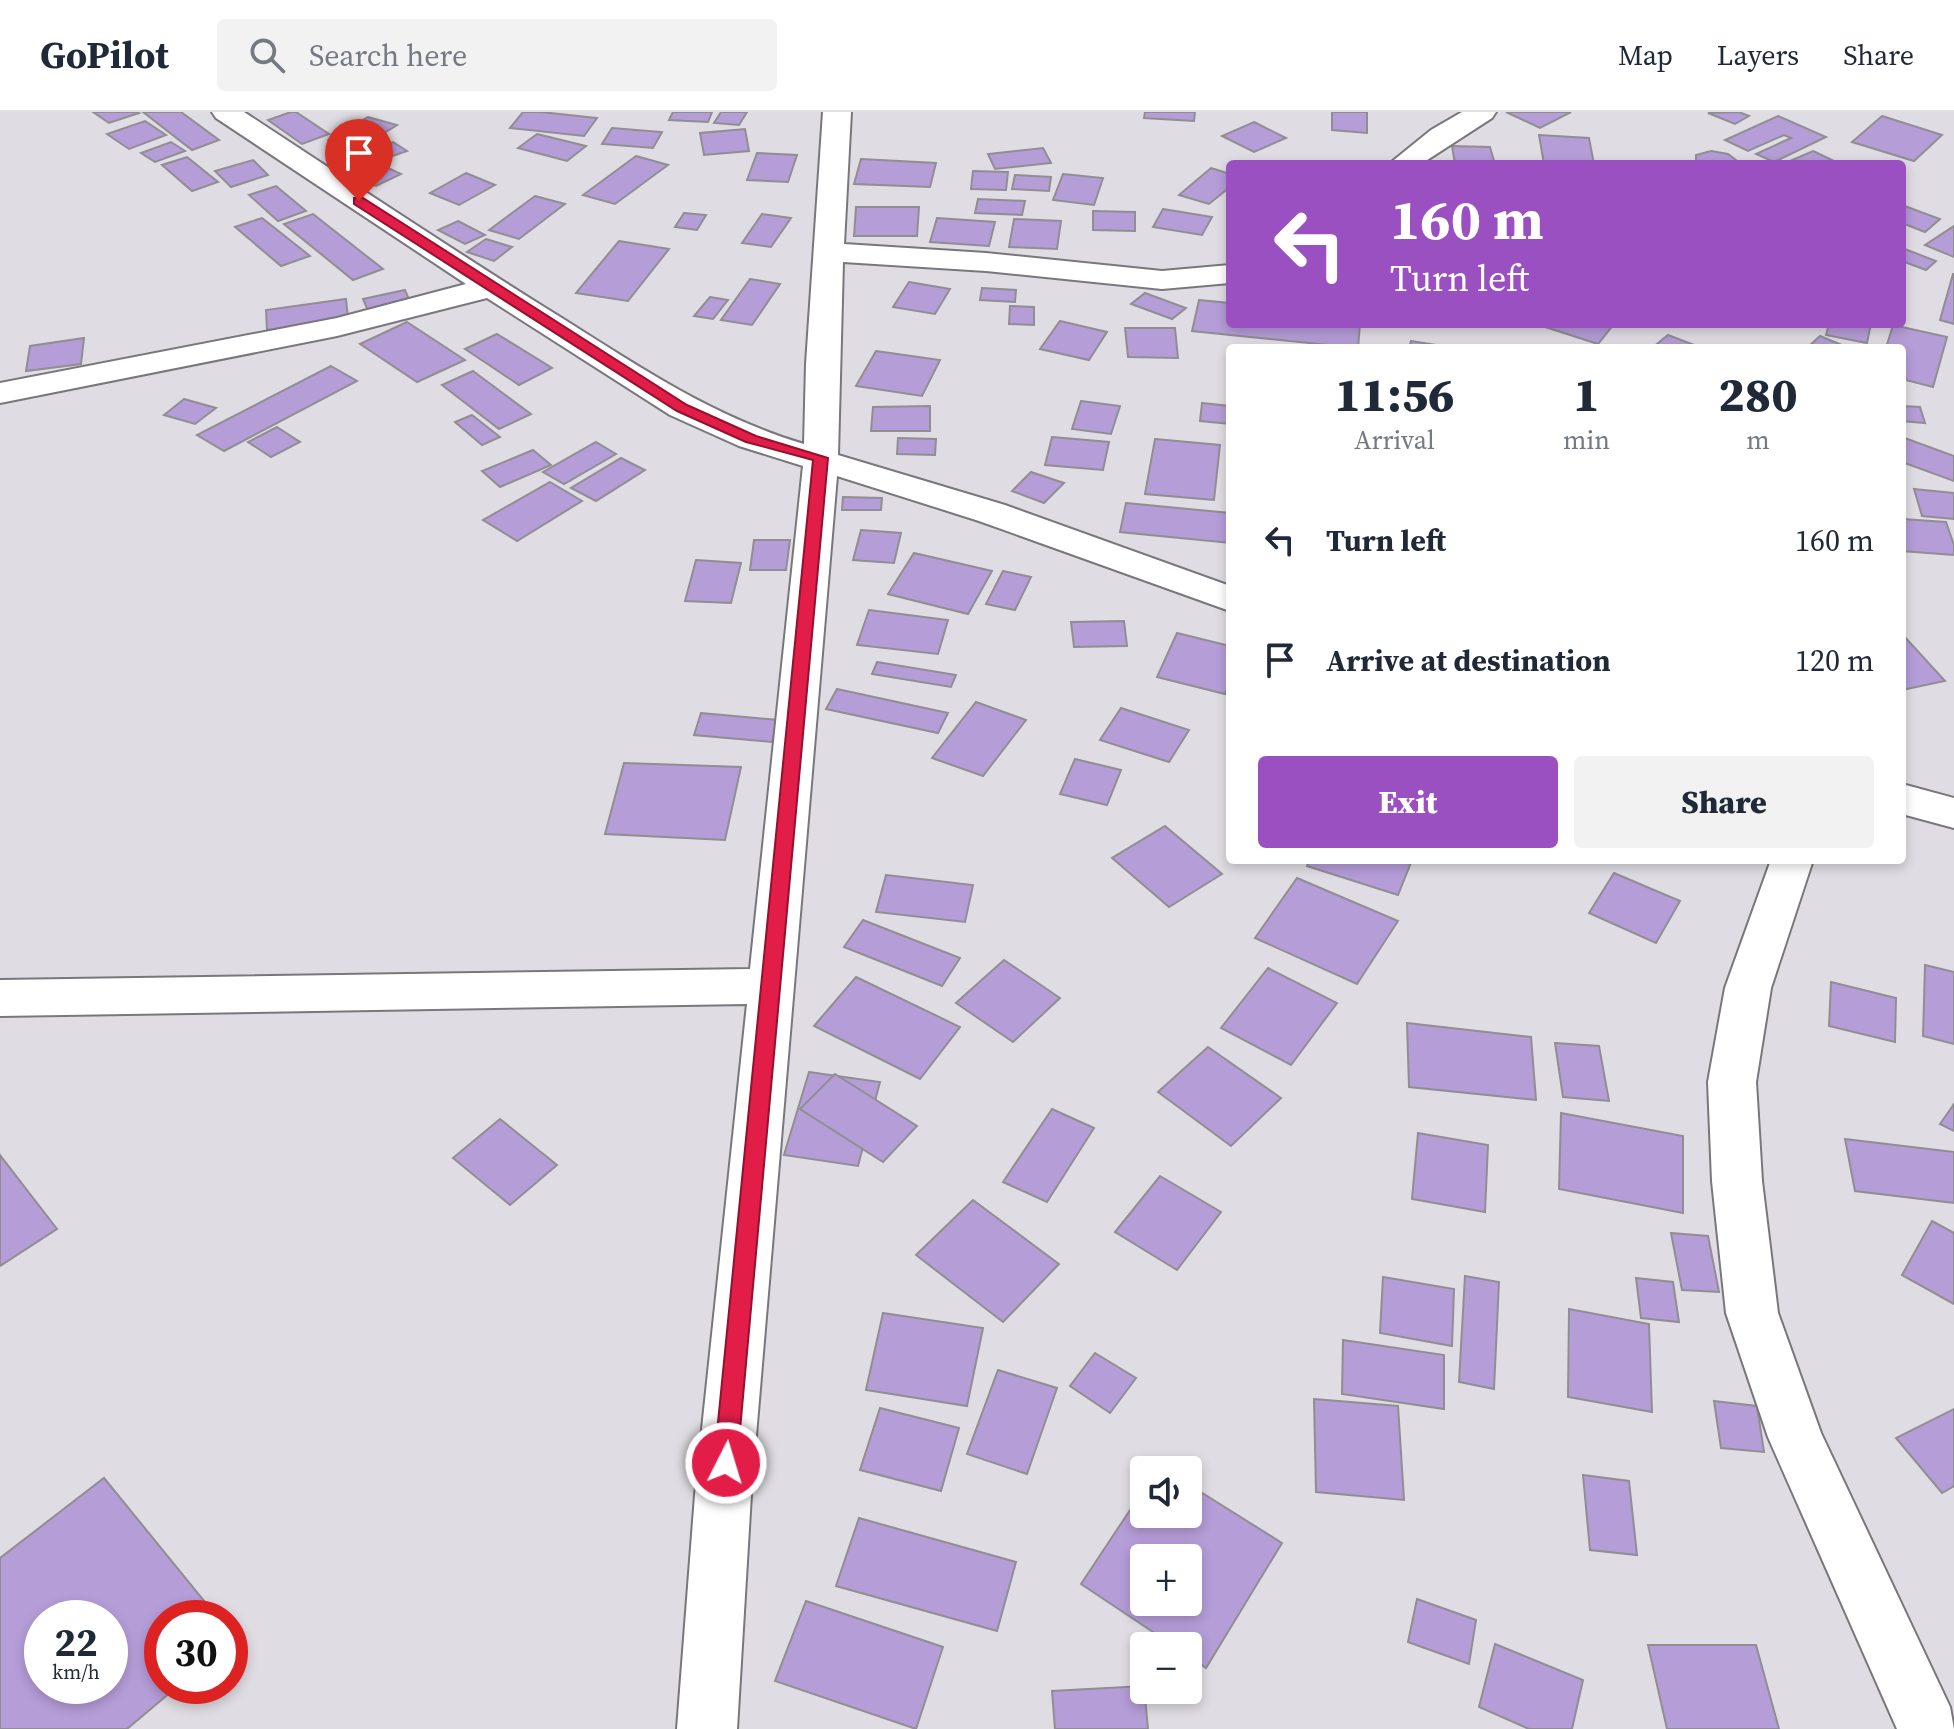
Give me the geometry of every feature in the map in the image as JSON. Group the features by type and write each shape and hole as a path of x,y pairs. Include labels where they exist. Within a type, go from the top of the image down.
{"street":[{"path":"226,112 491,287 682,408 751,439 992,513 1226,598"},
{"path":"707,1729 723,1495 821,458 828,252 837,112"},
{"path":"1408,160 1482,112"},
{"path":"828,252 986,262 1162,280 1226,274"},
{"path":"0,393 73,376 164,362 338,327 491,287"},
{"path":"1906,800 1954,813"},
{"path":"1791,864 1748,988 1732,1082 1737,1181 1752,1313 1795,1437 1928,1729"},
{"path":"0,998 769,986"}],"building":[{"path":"93,112 137,112 139,113 109,123"},
{"path":"143,112 181,112 219,140 192,150"},
{"path":"296,112 329,134 302,144 268,120"},
{"path":"523,112 597,118 584,136 510,128"},
{"path":"673,112 712,112 708,122 669,120"},
{"path":"721,112 747,112 739,125 714,123"},
{"path":"1145,112 1195,112 1194,121 1144,118"},
{"path":"1332,112 1367,112 1367,133 1332,130"},
{"path":"1506,112 1571,112 1540,128"},
{"path":"1739,112 1749,116 1735,124 1708,113"},
{"path":"1778,116 1826,137 1778,160 1756,154 1791,138 1784,135 1748,151 1725,140"},
{"path":"1882,116 1942,135 1914,161 1852,142"},
{"path":"368,117 397,125 358,149 329,140"},
{"path":"145,121 166,135 129,149 107,134"},
{"path":"1254,122 1286,138 1254,152 1222,136"},
{"path":"612,128 662,132 653,148 602,144"},
{"path":"745,129 749,151 704,155 700,133"},
{"path":"537,134 586,146 567,161 518,148"},
{"path":"1539,135 1589,138 1593,160 1543,160"},
{"path":"171,142 185,151 155,162 141,153"},
{"path":"393,142 407,151 384,159 371,151"},
{"path":"1452,146 1490,147 1494,160 1454,160"},
{"path":"1043,148 1051,163 995,169 988,154"},
{"path":"1711,151 1728,154 1736,160 1696,160 1696,155"},
{"path":"1813,151 1832,160 1792,160"},
{"path":"757,153 797,155 788,182 747,180"},
{"path":"636,156 668,165 615,204 583,195"},
{"path":"187,157 218,182 192,191 162,165"},
{"path":"365,157 401,174 376,186 340,169"},
{"path":"861,159 936,163 930,187 854,184"},
{"path":"253,160 268,175 231,187 215,171"},
{"path":"1211,168 1226,173 1226,190 1209,204 1179,195"},
{"path":"973,171 1008,172 1006,190 971,189"},
{"path":"466,173 495,185 459,205 430,193"},
{"path":"1063,174 1103,178 1094,205 1053,200"},
{"path":"1015,175 1051,177 1049,191 1012,189"},
{"path":"276,186 306,211 278,221 249,195"},
{"path":"535,196 565,204 519,239 489,230"},
{"path":"978,199 1025,201 1022,215 975,213"},
{"path":"1906,206 1940,219 1925,232 1906,225"},
{"path":"856,207 919,207 917,236 854,236"},
{"path":"1163,209 1212,217 1202,235 1153,227"},
{"path":"1093,211 1135,212 1135,231 1093,230"},
{"path":"684,213 706,215 697,230 675,227"},
{"path":"313,214 383,269 353,280 284,224"},
{"path":"762,214 791,218 771,247 742,243"},
{"path":"262,218 310,256 281,266 235,227"},
{"path":"937,218 995,222 989,246 930,242"},
{"path":"1014,219 1061,221 1057,249 1009,247"},
{"path":"458,221 485,235 465,244 438,230"},
{"path":"1954,226 1954,257 1925,245"},
{"path":"486,239 512,247 494,261 467,252"},
{"path":"619,241 669,249 628,301 576,293"},
{"path":"1906,250 1936,261 1926,270 1906,262"},
{"path":"1954,274 1954,324 1940,320"},
{"path":"750,279 780,284 752,325 721,320"},
{"path":"909,282 950,289 935,314 893,307"},
{"path":"982,288 1016,290 1015,302 980,300"},
{"path":"405,290 411,304 369,313 363,299"},
{"path":"1145,293 1186,308 1172,319 1131,304"},
{"path":"710,297 728,300 713,319 694,316"},
{"path":"346,299 348,318 267,330 266,310"},
{"path":"1199,300 1226,303 1226,328 1360,328 1358,344 1319,344 1192,331"},
{"path":"1010,306 1034,307 1034,325 1009,324"},
{"path":"1060,321 1107,332 1089,360 1040,349"},
{"path":"407,322 465,360 417,382 360,344"},
{"path":"1125,328 1175,328 1178,358 1128,357"},
{"path":"1548,328 1611,328 1598,344"},
{"path":"1828,328 1870,328 1867,343 1826,335"},
{"path":"1892,328 1947,337 1933,387 1906,380 1906,344 1887,344"},
{"path":"497,334 552,368 519,385 465,349"},
{"path":"1668,335 1692,344 1657,344"},
{"path":"1820,336 1839,344 1811,344"},
{"path":"84,338 81,364 26,371 30,346"},
{"path":"876,351 940,360 922,396 856,386"},
{"path":"331,366 357,381 224,451 197,435"},
{"path":"473,371 531,414 499,429 442,385"},
{"path":"184,399 216,408 195,424 164,415"},
{"path":"1081,401 1120,406 1111,434 1072,429"},
{"path":"1202,403 1226,406 1226,424 1200,421"},
{"path":"930,406 930,431 871,431 873,407"},
{"path":"1906,406 1920,407 1925,423 1906,421"},
{"path":"472,415 500,437 482,445 455,422"},
{"path":"277,427 300,442 271,457 248,442"},
{"path":"1052,437 1109,442 1103,470 1045,465"},
{"path":"898,438 936,439 935,455 897,454"},
{"path":"1906,438 1954,456 1954,481 1906,463"},
{"path":"1155,439 1220,445 1214,500 1145,494"},
{"path":"596,442 616,454 564,484 543,472"},
{"path":"533,450 551,465 500,487 482,471"},
{"path":"621,458 645,470 596,501 571,488"},
{"path":"1031,472 1064,483 1044,503 1012,491"},
{"path":"550,482 582,501 517,541 483,520"},
{"path":"1914,489 1954,493 1954,519 1922,516"},
{"path":"843,497 882,498 881,510 842,510"},
{"path":"1126,503 1226,513 1226,543 1120,532"},
{"path":"1906,519 1946,522 1954,555 1906,551"},
{"path":"861,530 901,533 894,563 853,560"},
{"path":"754,540 790,540 786,570 750,570"},
{"path":"914,553 992,571 968,614 888,594"},
{"path":"696,560 741,563 731,603 685,601"},
{"path":"1003,571 1031,577 1015,610 986,604"},
{"path":"869,610 948,620 938,654 857,645"},
{"path":"1124,621 1127,646 1074,647 1071,622"},
{"path":"1177,633 1226,645 1225,694 1157,677"},
{"path":"1906,638 1945,681 1906,689"},
{"path":"877,662 956,675 951,687 872,674"},
{"path":"837,689 948,713 938,733 826,709"},
{"path":"976,702 1026,720 983,776 932,758"},
{"path":"1121,708 1189,730 1169,762 1100,740"},
{"path":"701,713 778,720 772,742 694,735"},
{"path":"1075,759 1121,770 1107,805 1060,794"},
{"path":"624,763 741,767 725,840 605,834"},
{"path":"1165,826 1222,874 1169,907 1112,858"},
{"path":"1308,864 1410,864 1398,895"},
{"path":"1614,873 1680,901 1656,943 1589,913"},
{"path":"886,875 973,885 965,922 876,912"},
{"path":"1297,878 1398,921 1357,984 1255,938"},
{"path":"863,920 960,958 942,986 844,947"},
{"path":"1004,960 1060,998 1013,1042 956,1003"},
{"path":"1925,965 1954,972 1954,1044 1923,1036"},
{"path":"1268,968 1337,1003 1291,1065 1221,1028"},
{"path":"856,977 960,1027 920,1079 814,1026"},
{"path":"1831,982 1896,998 1895,1042 1829,1026"},
{"path":"1407,1023 1531,1037 1536,1100 1409,1087"},
{"path":"1555,1043 1599,1046 1609,1101 1563,1097"},
{"path":"1208,1047 1281,1098 1231,1146 1158,1092"},
{"path":"809,1072 880,1082 858,1166 784,1155"},
{"path":"835,1074 917,1126 883,1162 800,1109"},
{"path":"1954,1104 1954,1131 1940,1124"},
{"path":"1052,1109 1094,1128 1047,1202 1003,1182"},
{"path":"1561,1113 1683,1136 1683,1213 1559,1189"},
{"path":"500,1119 557,1165 510,1205 453,1158"},
{"path":"1418,1133 1488,1145 1485,1212 1412,1199"},
{"path":"1845,1139 1954,1152 1954,1203 1855,1191"},
{"path":"0,1155 57,1229 0,1266"},
{"path":"1160,1176 1221,1212 1177,1270 1115,1232"},
{"path":"973,1200 1059,1264 1003,1322 916,1255"},
{"path":"1932,1221 1954,1233 1954,1304 1902,1275"},
{"path":"1671,1233 1708,1236 1719,1292 1682,1290"},
{"path":"1465,1276 1499,1282 1494,1389 1459,1382"},
{"path":"1383,1277 1454,1289 1452,1346 1380,1333"},
{"path":"1636,1278 1673,1282 1679,1322 1641,1318"},
{"path":"1569,1309 1649,1324 1652,1412 1568,1397"},
{"path":"883,1313 983,1328 967,1406 866,1390"},
{"path":"1343,1340 1444,1355 1444,1409 1342,1394"},
{"path":"1095,1353 1136,1378 1110,1413 1070,1386"},
{"path":"998,1370 1057,1388 1027,1474 967,1454"},
{"path":"1314,1399 1398,1406 1404,1500 1316,1492"},
{"path":"1714,1401 1757,1406 1764,1452 1721,1448"},
{"path":"880,1408 959,1428 941,1491 860,1470"},
{"path":"1954,1409 1954,1486 1942,1493 1896,1438"},
{"path":"1583,1475 1629,1481 1637,1555 1590,1550"},
{"path":"104,1478 203,1600 144,1600 144,1704 157,1704 127,1729 0,1729 0,1558"},
{"path":"1202,1493 1282,1543 1206,1668 1202,1665 1202,1632 1153,1632 1081,1584 1130,1510 1130,1528 1202,1528"},
{"path":"859,1518 1016,1562 997,1631 836,1586"},
{"path":"1417,1599 1476,1620 1469,1664 1408,1642"},
{"path":"806,1601 943,1647 916,1729 775,1681"},
{"path":"1495,1644 1583,1680 1572,1729 1529,1729 1479,1707"},
{"path":"1648,1645 1756,1645 1779,1729 1667,1729"},
{"path":"1130,1687 1130,1704 1146,1704 1148,1729 1055,1729 1052,1691"}],"route":[{"path":"359,201 682,408 751,439 821,458 726,1463"}]}
